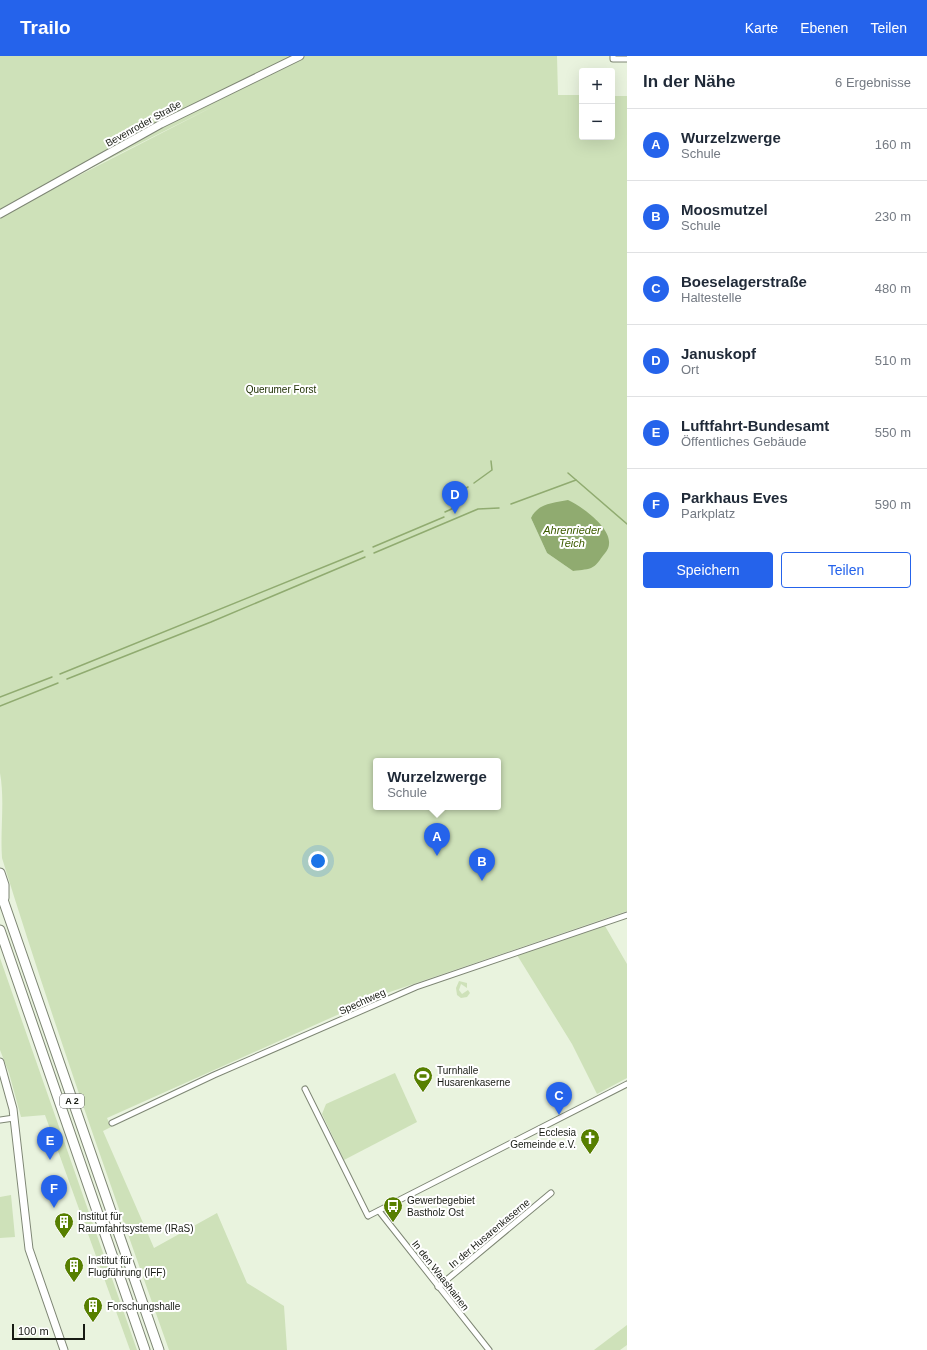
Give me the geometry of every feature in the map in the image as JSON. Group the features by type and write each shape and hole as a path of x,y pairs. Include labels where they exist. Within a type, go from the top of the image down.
{"highway":[{"path":"0,873 4,885 4,904"},
{"name":"A 2","path":"0,891 159,1350"},
{"name":"A 2","path":"0,930 146,1350"}],"main road":[{"name":"Bevenroder Straße","path":"0,214 167,121 300,56"},
{"path":"0,1062 10,1096 14,1118 28,1244 64,1350"}],"street":[{"path":"613,56 613,60 627,60"},
{"name":"Spechtweg","path":"112,1123 416,986 627,915"},
{"path":"305,1088 368,1216 582,1109 627,1084"},
{"path":"0,1120 14,1118"},
{"name":"In der Husarenkaserne","path":"438,1286 551,1193"},
{"name":"In den Waashainen","path":"379,1211 489,1350"}],"green space":[{"name":"Querumer Forst","path":"0,56 557,56 558,95 579,95 579,140 615,140 615,96 627,96 627,911 384,994 107,1118 111,1127 103,1131 154,1248 217,1213 247,1283 284,1306 287,1350 169,1350 62,1043 2,858 2,794 0,773 0,216 224,101 0,214","holes":["531,518 607,550 593,566 586,569 573,571 547,553"]},
{"path":"605,926 627,964 627,1078 597,1094 572,1044 517,955"},
{"path":"0,958 137,1350 130,1350 45,1115 21,1117 9,1073 0,1050"},
{"path":"459,981 467,983 467,988 461,984 459,990 462,994 468,990 470,993 467,997 461,998 457,995 456,988"},
{"path":"395,1073 417,1122 344,1160 322,1114 326,1104"},
{"path":"11,1195 15,1237 0,1238 0,1197"},
{"path":"627,1325 627,1345 620,1350 594,1350"}],"water":[{"name":"Ahrenrieder Teich","path":"568,500 594,518 600,524 608,537 609,546 607,551 596,565 589,569 573,571 547,553 531,518 538,509 547,504"}],"waterway":[{"path":"474,483 492,470 491,461"},
{"path":"568,473 627,524"},
{"path":"511,504 576,480"},
{"path":"445,512 462,502 464,495 463,490 468,487"},
{"path":"374,553 478,509 499,508"},
{"path":"373,547 444,517"},
{"path":"60,674 363,551"},
{"path":"67,679 211,622 365,557"},
{"path":"0,697 52,677"},
{"path":"0,706 58,683"}],"place":[{"name":"Januskopf","path":"455,514"},
{"name":"Wurzelzwerge","path":"437,856"},
{"name":"Moosmutzel","path":"482,881"},
{"name":"Turnhalle Husarenkaserne","path":"423,1093"},
{"name":"Boeselagerstraße","path":"559,1115"},
{"name":"Ecclesia Gemeinde e.V.","path":"590,1155"},
{"name":"Luftfahrt-Bundesamt","path":"50,1160"},
{"name":"Parkhaus Eves","path":"54,1208"},
{"name":"Gewerbegebiet Bastholz Ost","path":"393,1223"},
{"name":"Institut für Raumfahrtsysteme (IRaS)","path":"64,1239"},
{"name":"Institut für Flugführung (IFF)","path":"74,1283"},
{"name":"Forschungshalle","path":"93,1323"}]}
